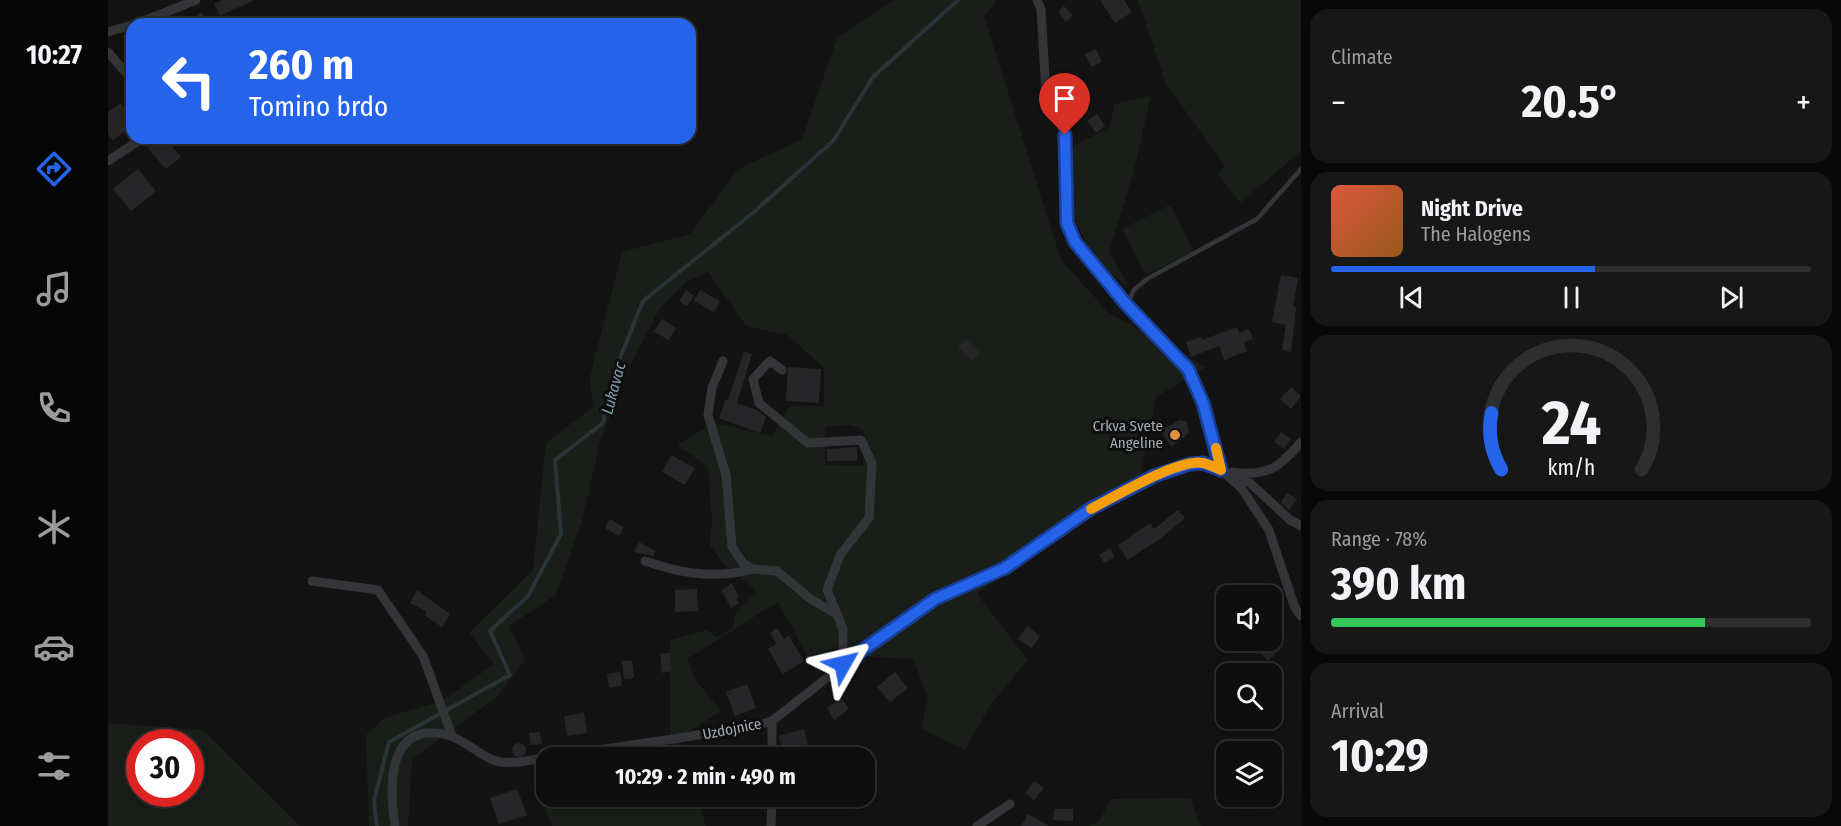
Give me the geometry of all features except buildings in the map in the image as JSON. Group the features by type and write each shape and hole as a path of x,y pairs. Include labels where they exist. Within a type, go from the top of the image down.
{"street":[{"path":"152,18 196,0"},
{"path":"1037,0 1041,9 1046,93 1065,135 1067,223 1075,242 1126,304 1188,369 1203,403 1221,470 1242,489 1269,530 1295,608 1301,616"},
{"path":"108,32 126,27"},
{"path":"108,52 126,73"},
{"path":"108,161 134,144"},
{"path":"723,361 712,388 708,415 726,475 732,547 742,563 752,569"},
{"path":"782,370 770,362 753,380 759,403 807,443 861,440 872,463 868,518 840,555 827,590 843,629 843,664"},
{"path":"1221,470 1249,475 1271,471 1301,442"},
{"name":"Uzdojnice","path":"452,736 499,762 519,762 752,727 772,721 843,664 935,599 1005,568 1090,509 1154,476 1190,464 1203,463 1221,470"},
{"path":"1221,470 1250,483 1290,520 1301,526"},
{"path":"645,561 677,572 737,573 752,569 777,571 812,600 837,614"},
{"path":"312,581 378,590 423,656 452,736 433,734 418,736 407,742 397,754 392,779 395,826"},
{"path":"772,721 772,747"},
{"path":"977,826 1010,804"},
{"path":"771,826 772,807"}],"lane":[{"path":"1126,304 1134,290 1147,279 1257,219 1301,169"}],"shaded area":[{"path":"893,0 997,0 984,16 1061,260 1109,313 1206,367 1156,397 1141,473 977,594 1028,660 991,704 965,750 921,728 928,698 913,659 843,655 833,648 818,675 778,602 687,659 697,682 722,711 679,737 682,747 670,747 670,640 707,630 716,637 733,628 736,611 756,591 723,563 710,546 712,520 708,467 677,445 714,423 772,436 789,406 824,406 824,368 787,335 746,326 708,272 685,283 660,308 625,375 599,446 582,521 556,595 509,626 525,660 497,697 412,759 408,826 369,826 366,735 384,718 442,701 494,664 469,633 533,570 546,443 593,407 590,376 622,252 690,234 738,169 802,139 837,38","holes":["850,425 864,430 863,466 826,465 825,427"]},
{"path":"1138,0 1301,0 1301,151 1240,203 1218,174 1225,166 1166,84"},
{"path":"1151,96 1133,174 1109,252 1130,288 1096,262 1069,209 1069,148 1110,127 1114,104"},
{"path":"1170,205 1194,251 1146,275 1122,229"},
{"path":"108,723 189,729 126,729 126,807 204,807 204,731 300,826 108,826"},
{"path":"1190,798 1201,826 1089,826 1099,821 1111,799"},
{"path":"544,807 700,807 706,826 552,826"}],"waterway":[{"name":"Lukavac","path":"377,826 374,801 389,742 510,675 490,631 528,596 561,534 555,460 603,423 614,373 643,301 754,212 833,141 873,77 958,0"}],"slow traffic":[{"path":"1091,509 1154,476 1190,464 1203,463 1221,470 1216,448"}],"place":[{"name":"Crkva Svete Angeline","path":"1175,435"}],"route":[{"path":"843,664 935,599 1005,568 1090,509 1154,476 1190,464 1203,463 1221,470 1203,403 1188,369 1126,304 1075,242 1067,223 1065,135"}]}
